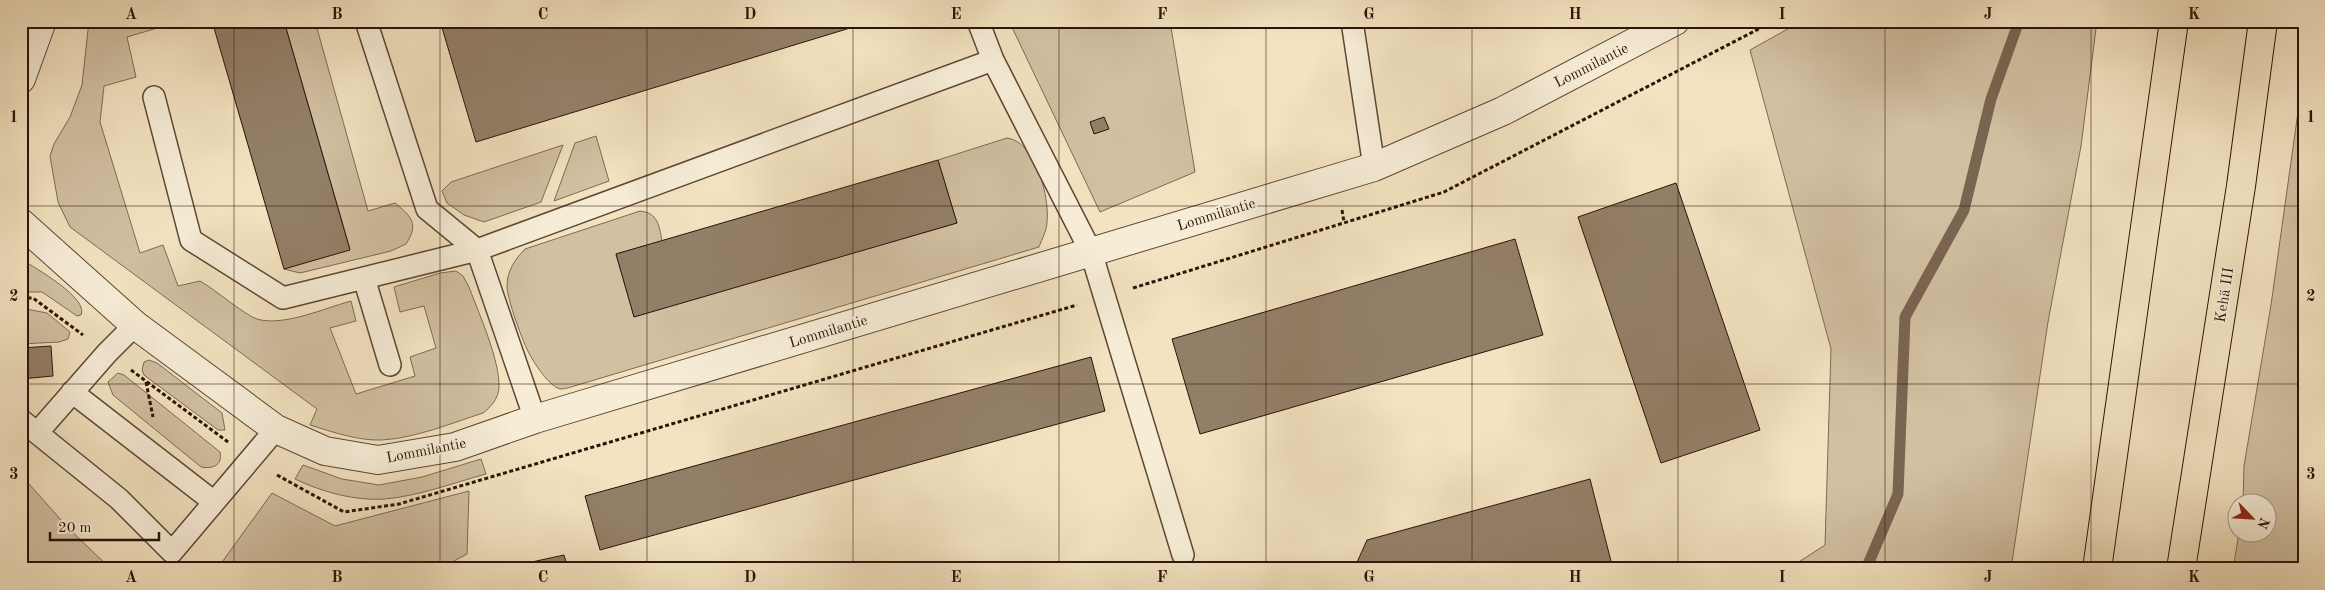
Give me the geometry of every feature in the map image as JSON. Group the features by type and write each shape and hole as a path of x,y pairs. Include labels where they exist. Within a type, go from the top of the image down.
{"highway":[{"path":"2097,569 2174,21"},
{"name":"Kehä III","path":"2181,569 2241,186 2262,21"},
{"path":"2082,569 2104,522"}],"street":[{"path":"21,79 42,21"},
{"name":"Lommilantie","path":"21,223 136,325 276,429 325,451 378,460 455,447 535,419 1374,167 1502,111 1675,21"}],"lane":[{"path":"366,21 427,209 477,250 535,419"},
{"path":"978,21 993,60 1091,252 1183,556"},
{"path":"1352,21 1374,167"},
{"path":"154,97 191,240 283,298 477,250 993,60"},
{"path":"364,278 390,365"},
{"path":"136,325 107,353 72,392 29,426 119,499 172,552 276,429"},
{"path":"72,392 214,502"}],"path":[{"path":"21,298 33,298 251,459 284,480"}],"shaded area":[{"path":"89,21 181,21 127,37 136,77 104,86 100,122 140,253 163,245 178,286 200,281 257,319 279,321 291,319 351,301 356,321 330,328 356,394 415,376 410,357 436,348 424,306 400,312 394,287 440,273 456,271 463,276 469,287 493,351 499,388 496,399 489,408 483,413 395,439 373,440 355,438 310,425 317,409 70,227 58,202 50,156 54,144 70,117 82,85"},
{"path":"284,21 315,21 368,211 395,203 401,208 412,221 413,226 406,244 391,251 300,273 284,269 350,249"},
{"path":"1009,21 1170,21 1195,172 1100,212"},
{"path":"1802,21 2097,21 2081,146 2048,322 2011,569 1788,569 1825,545 1831,349 1750,50"},
{"path":"2304,69 2304,569 2233,569 2238,542 2278,542 2278,492 2243,492 2244,466 2271,305"},
{"path":"596,136 609,181 554,201 575,143"},
{"path":"1007,138 1017,141 1033,159 1043,185 1047,222 1039,247 566,388 560,389 551,384 532,359 523,341 512,310 507,286 508,275 512,266 525,249 640,211 651,214 657,221 662,241 616,254 634,316 957,223 938,160"},
{"path":"563,145 541,202 484,222 464,215 447,203 442,191 451,182"},
{"path":"21,259 69,292 77,300 81,308 81,315 77,316 42,292 21,292"},
{"path":"21,308 47,313 70,332 68,339 59,342 21,344"},
{"path":"149,360 157,363 222,413 225,430 218,430 144,375 142,370 144,362"},
{"path":"118,373 124,375 220,452 220,461 216,466 201,467 113,395 108,382"},
{"path":"481,459 486,474 423,492 385,499 362,499 339,495 295,479 303,465 342,479 379,485 422,477"},
{"path":"21,475 69,529 111,569 21,569"},
{"path":"469,491 467,554 439,569 217,569 272,493 335,526"}],"building":[{"path":"212,21 284,21 350,250 284,269"},
{"path":"440,21 873,21 476,142"},
{"path":"1104,117 1109,129 1094,134 1090,122"},
{"path":"938,160 957,223 634,317 616,254"},
{"path":"1676,183 1760,430 1661,463 1578,217"},
{"path":"1515,239 1543,335 1200,434 1172,339"},
{"path":"51,346 53,376 21,379 21,348"},
{"path":"1091,357 1105,411 600,550 585,496"},
{"path":"1590,479 1613,569 1354,569 1367,540"},
{"path":"564,555 568,569 504,568"}],"waterway":[{"path":"1866,569 1898,494 1905,317 1964,210 1991,99 2019,21"}]}
